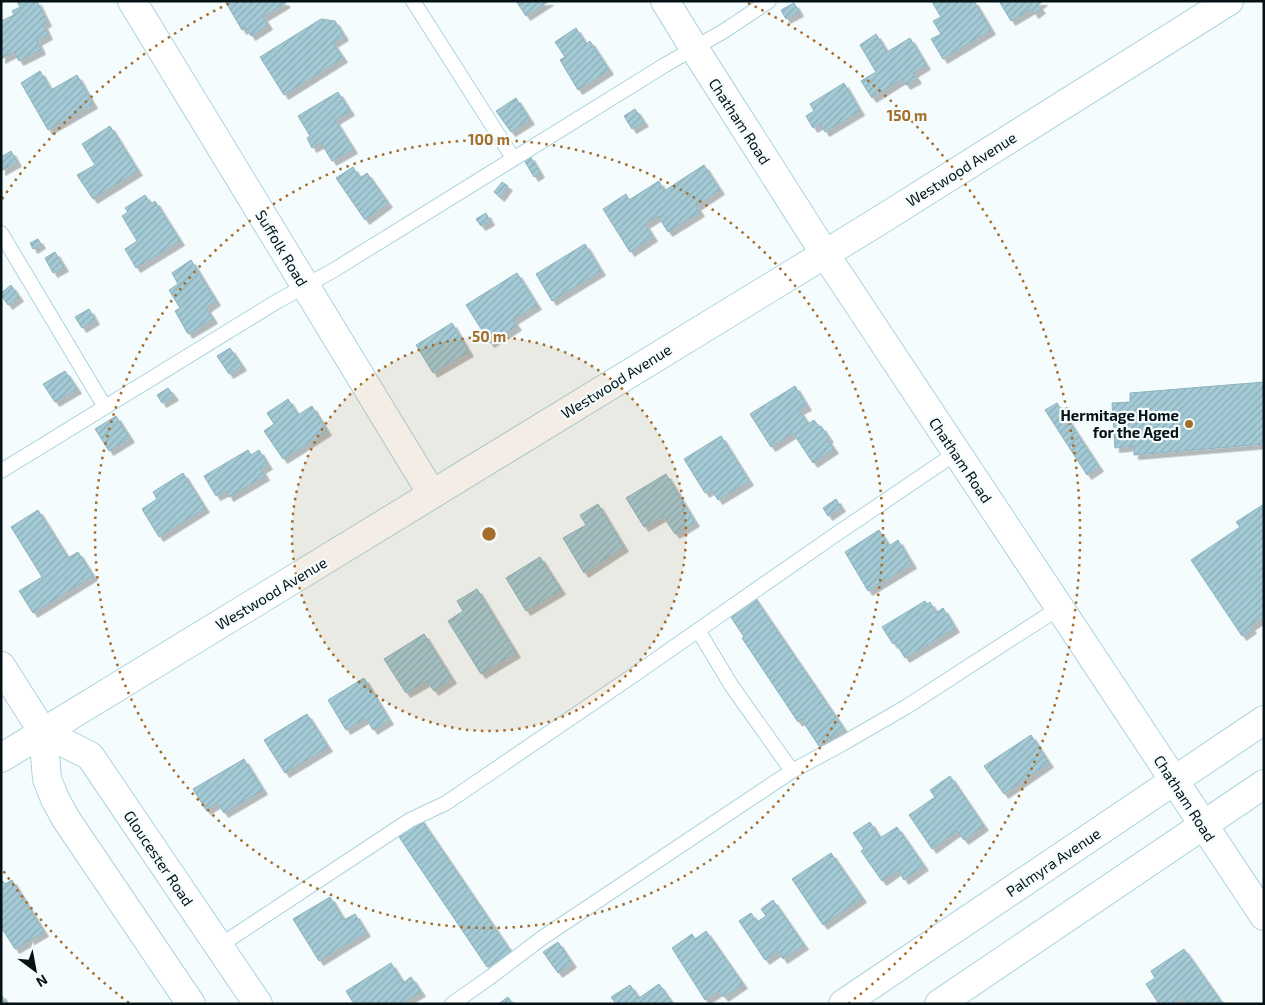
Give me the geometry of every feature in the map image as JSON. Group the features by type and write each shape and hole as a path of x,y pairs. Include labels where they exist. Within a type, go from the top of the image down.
{"street":[{"name":"Suffolk Road","path":"132,1 432,494"},
{"name":"Chatham Road","path":"665,1 825,254 1264,916"},
{"name":"Westwood Avenue","path":"1,758 825,254 1229,1"},
{"path":"1,666 42,732 47,779 66,819 191,1004"},
{"name":"Palmyra Avenue","path":"843,1004 1264,720"},
{"name":"Gloucester Road","path":"42,732 90,756 258,1004"},
{"path":"939,1004 1264,784"}],"lane":[{"path":"413,1 513,158"},
{"path":"1,471 276,302 342,265 665,64 724,31 769,1"},
{"path":"1,233 106,407"},
{"path":"219,946 410,820 446,803 956,453"},
{"path":"452,1004 550,932 792,771 906,707 1059,608"},
{"path":"698,630 731,685 792,771"}],"building":[{"path":"17,1 37,1 47,22 43,24 48,35 37,41 41,50 19,61 14,52 1,59 1,21 14,15 12,11 20,7"},
{"path":"225,1 284,1 286,3 263,17 268,25 251,36 246,28 242,30"},
{"path":"516,1 549,1 526,16"},
{"path":"933,1 966,1 967,3 974,1 991,30 943,59 931,39 941,34 933,21 941,17"},
{"path":"999,1 1043,1 1038,5 1041,9 1034,14 1031,9 1011,21"},
{"path":"794,3 799,12 786,19 781,10"},
{"path":"321,19 335,21 344,36 333,43 343,58 284,95 260,57"},
{"path":"576,28 586,44 590,41 609,70 578,90 560,60 565,57 555,42"},
{"path":"876,34 887,52 910,38 926,65 913,73 917,79 906,85 902,79 872,98 861,81 876,72 860,45"},
{"path":"40,71 51,90 77,75 93,104 48,130 21,83"},
{"path":"844,83 860,111 825,132 820,124 813,128 806,116 814,111 810,104"},
{"path":"338,92 350,111 335,120 353,149 332,161 321,143 312,148 307,138 310,136 298,116"},
{"path":"516,98 530,120 511,132 496,111"},
{"path":"635,109 644,122 632,129 624,116"},
{"path":"110,126 138,171 93,199 77,175 95,165 82,144"},
{"path":"11,151 17,162 1,171 1,157"},
{"path":"530,156 540,173 534,177 524,160"},
{"path":"704,165 720,190 696,206 700,212 668,232 658,216 645,224 653,237 630,252 603,209 626,194 629,200 659,181 664,191"},
{"path":"353,167 360,178 367,173 388,203 365,220 336,178"},
{"path":"502,182 508,186 500,197 494,192"},
{"path":"145,195 151,204 155,201 180,241 136,268 125,249 137,241 122,216 128,212 125,208"},
{"path":"486,213 490,221 481,226 476,219"},
{"path":"38,239 41,244 33,249 30,243"},
{"path":"585,244 601,271 552,301 536,274"},
{"path":"55,252 64,267 53,273 45,258"},
{"path":"191,260 216,301 206,308 213,319 188,334 175,311 180,308 169,290 178,284 172,273"},
{"path":"517,273 537,305 513,320 517,326 490,343 466,305"},
{"path":"11,285 19,297 8,305 1,293"},
{"path":"89,309 95,320 82,328 75,317"},
{"path":"452,323 469,352 433,373 416,345"},
{"path":"230,348 242,366 229,374 217,356"},
{"path":"65,371 77,389 55,402 43,384"},
{"name":"Hermitage Home for the Aged","path":"1264,382 1264,444 1134,455 1134,446 1115,448 1112,403 1130,402 1130,393"},
{"path":"795,386 807,406 799,410 808,424 814,420 820,428 821,426 834,449 813,463 793,433 771,447 750,414"},
{"path":"168,388 174,396 162,403 157,395"},
{"path":"288,399 298,415 312,406 327,431 283,459 264,431 274,424 267,413"},
{"path":"1057,403 1099,467 1087,475 1045,410"},
{"path":"116,416 130,438 109,451 95,429"},
{"path":"721,436 749,481 718,500 711,489 705,493 684,459"},
{"path":"248,450 251,455 259,450 268,465 261,469 265,476 229,497 226,491 216,496 204,476"},
{"path":"183,473 205,508 159,537 142,509 157,499 153,492"},
{"path":"666,474 695,522 675,534 663,516 644,527 626,498"},
{"path":"836,499 841,507 828,516 823,508"},
{"path":"598,504 624,547 584,573 563,538 586,525 580,515"},
{"path":"1264,504 1264,617 1250,626 1252,629 1242,636 1191,560 1240,527 1236,522"},
{"path":"38,510 68,558 78,552 93,576 33,613 19,591 42,577 11,527"},
{"path":"879,530 889,546 898,540 912,564 868,591 845,552"},
{"path":"540,557 561,590 526,611 506,578"},
{"path":"477,589 516,653 481,674 448,621 463,611 457,601"},
{"path":"752,594 844,729 819,746 801,719 798,722 742,638 744,637 727,611"},
{"path":"925,601 927,604 930,602 936,613 943,608 955,628 905,658 895,642 893,644 882,627"},
{"path":"424,634 452,679 434,691 427,681 406,693 384,659"},
{"path":"364,678 389,720 373,730 366,718 346,730 328,700"},
{"path":"307,714 328,747 285,773 264,740"},
{"path":"1031,735 1049,763 1004,794 984,766"},
{"path":"244,759 263,790 224,813 217,803 206,810 193,789"},
{"path":"950,776 984,826 964,840 957,831 932,849 909,815 935,797 930,790"},
{"path":"420,818 511,952 487,967 397,834"},
{"path":"870,822 880,838 897,827 924,866 904,880 898,870 882,881 861,851 864,849 853,833"},
{"path":"831,853 862,898 823,925 792,879"},
{"path":"1,879 5,884 12,880 44,932 15,949 1,927"},
{"path":"330,897 344,920 355,914 366,932 319,961 293,919"},
{"path":"773,900 804,945 783,959 778,951 765,960 739,921 751,913 757,922 766,916 761,909"},
{"path":"706,931 743,984 724,997 719,991 705,1000 672,948 692,934 695,939"},
{"path":"558,942 572,963 558,973 543,952"},
{"path":"1184,949 1222,1003 1189,1004 1184,997 1174,1004 1159,1004 1146,984 1155,978 1151,971"},
{"path":"391,963 403,983 411,977 421,992 401,1004 354,1004 346,991"},
{"path":"659,984 673,1004 616,1004 611,997 630,985 639,998"},
{"path":"1,994 7,1004 1,1004"},
{"path":"508,997 513,1004 498,1004"}],"place":[{"name":"Hermitage Home for the Aged","path":"1189,424"}]}
